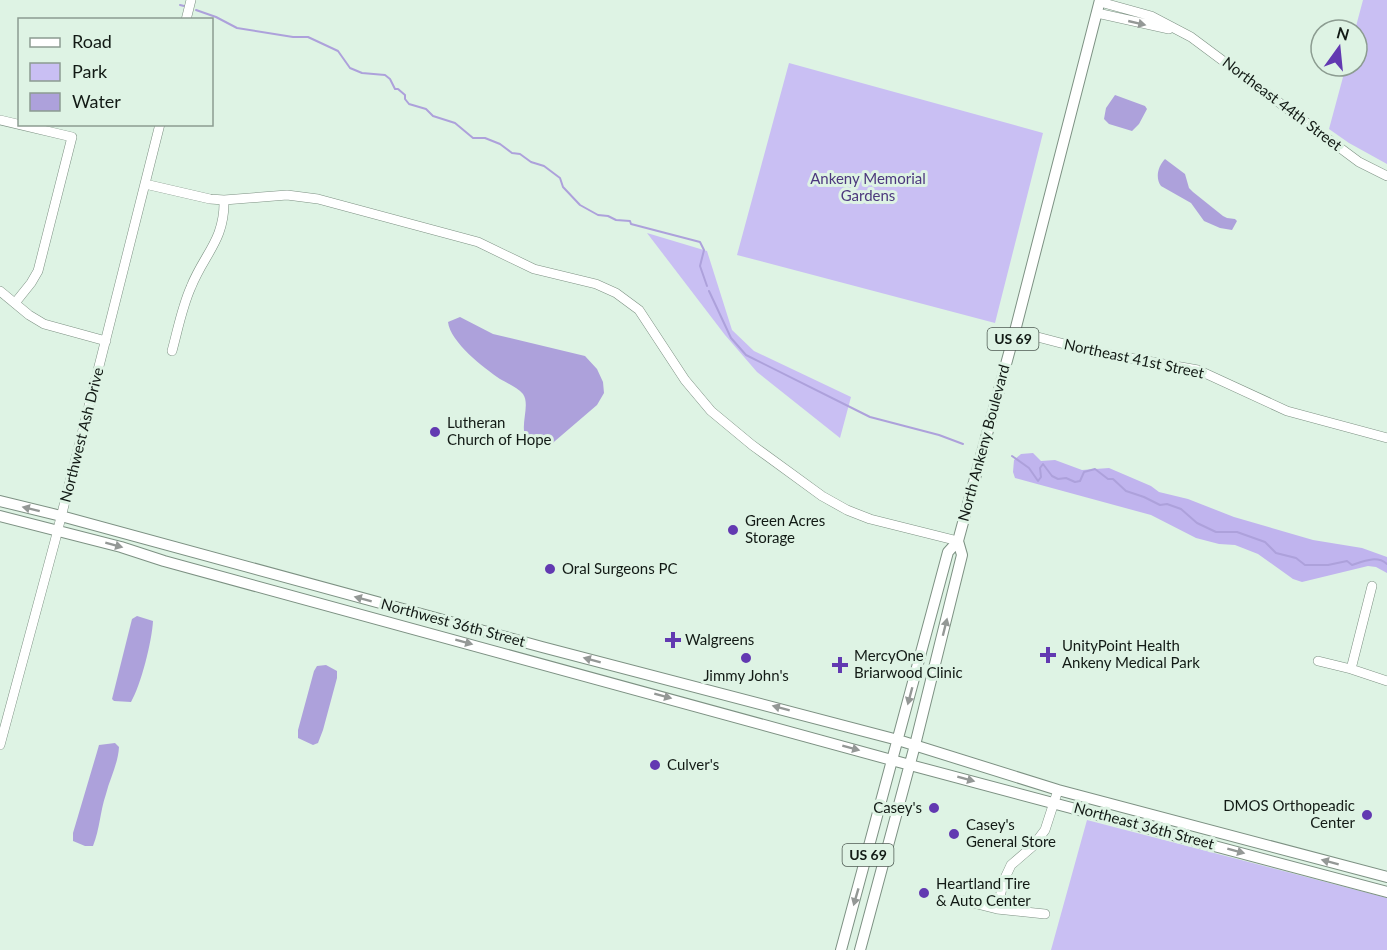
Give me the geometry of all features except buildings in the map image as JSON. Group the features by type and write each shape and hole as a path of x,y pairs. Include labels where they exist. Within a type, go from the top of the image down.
{"main road":[{"name":"North Ankeny Boulevard","path":"860,950 948,552 958,541 1099,5"},
{"name":"Northwest 36th Street","path":"0,501 519,641 907,742"},
{"name":"Northwest 36th Street","path":"0,516 902,762"},
{"name":"North Ankeny Boulevard","path":"842,950 902,762 962,555 958,541"},
{"name":"Northeast 36th Street","path":"907,742 1058,790 1387,877"},
{"name":"Northeast 36th Street","path":"902,762 1387,892"}],"street":[{"path":"186,18 191,0"},
{"name":"Northeast 44th Street","path":"1099,5 1151,16 1202,44 1359,162 1387,176"},
{"path":"0,120 18,124"},
{"path":"15,303 31,284 38,271 72,137 25,126"},
{"name":"Northwest Ash Drive","path":"0,745 61,516 160,126"},
{"path":"145,184 195,197 224,200 286,195 318,199 478,242 534,269 596,284 616,293 639,310 685,380 711,411 752,445 822,496 847,510 870,519 958,541"},
{"path":"172,351 191,285 219,236 224,218 224,200"},
{"path":"0,291 29,315 44,324 106,341"},
{"name":"Northeast 41st Street","path":"1015,331 1105,354 1198,370 1287,411 1387,438"},
{"path":"1350,669 1372,586"},
{"path":"1318,662 1387,681"},
{"path":"997,909 1007,873 1018,857 1040,839 1058,790"},
{"path":"961,900 997,909 1045,914"}],"green space":[{"path":"1363,0 1387,0 1387,164 1329,129 1343,78 1369,78 1369,18 1358,18"},
{"name":"Ankeny Memorial Gardens","path":"789,63 1043,133 995,323 737,255"},
{"path":"647,233 707,251 732,330 754,351 851,397 840,438 757,372 725,335"},
{"path":"1087,820 1387,898 1387,950 1051,950"}],"shaded area":[{"path":"1033,453 1041,461 1055,460 1082,470 1109,468 1151,486 1159,492 1188,499 1234,517 1313,540 1362,548 1387,557 1387,573 1376,567 1368,566 1302,582 1293,579 1258,554 1235,545 1219,544 1196,538 1151,515 1015,478 1014,460 1021,454"}],"water":[{"path":"1115,95 1145,106 1147,109 1139,124 1132,131 1109,124 1104,119 1106,108"},
{"path":"1165,159 1185,174 1189,188 1193,192 1223,216 1237,221 1232,230 1204,221 1191,203 1161,186 1158,172"},
{"path":"460,317 493,334 585,356 597,369 603,382 604,393 597,405 548,447 535,445 528,440 525,434 526,401 523,394 485,368 461,346 450,330 448,322"},
{"path":"137,616 153,621 145,663 131,702 114,701 112,699 132,619"},
{"path":"326,665 337,671 337,678 323,730 318,743 313,745 298,738 298,730 314,671 317,666"},
{"path":"115,743 119,747 117,759 95,840 93,846 85,846 73,841 73,833 99,745"}],"waterway":[{"path":"180,5 184,6"},
{"path":"196,10 237,28 293,37 308,37 338,51 350,68 362,73 385,75 395,89 405,95 409,104 426,109 433,116 455,123 473,138 485,138 500,144 512,153 520,154 531,162 544,166 560,178 563,187 580,205 598,215 630,221 631,224 700,242 704,250 700,266 707,286"},
{"path":"709,291 731,338 746,355 870,417 939,435 963,444"},
{"path":"1012,456 1029,468 1038,481 1043,464 1052,476 1075,482 1080,481 1084,472 1095,469 1108,479 1113,479 1126,491 1160,505 1167,504 1181,509 1197,523 1216,532 1237,532 1265,542 1276,553 1296,558 1305,565 1328,565 1347,561 1352,565 1375,559 1387,564"}],"place":[{"name":"Lutheran Church of Hope","path":"435,432"},
{"name":"Green Acres Storage","path":"733,530"},
{"name":"Oral Surgeons PC","path":"550,569"},
{"name":"Walgreens","path":"673,640"},
{"name":"UnityPoint Health Ankeny Medical Park","path":"1048,655"},
{"name":"Jimmy John's","path":"746,658"},
{"name":"MercyOne Briarwood Clinic","path":"840,665"},
{"name":"Culver's","path":"655,765"},
{"name":"Casey's","path":"934,808"},
{"name":"DMOS Orthopeadic Center","path":"1367,815"},
{"name":"Casey's General Store","path":"954,834"},
{"name":"Heartland Tire & Auto Center","path":"924,893"}]}
